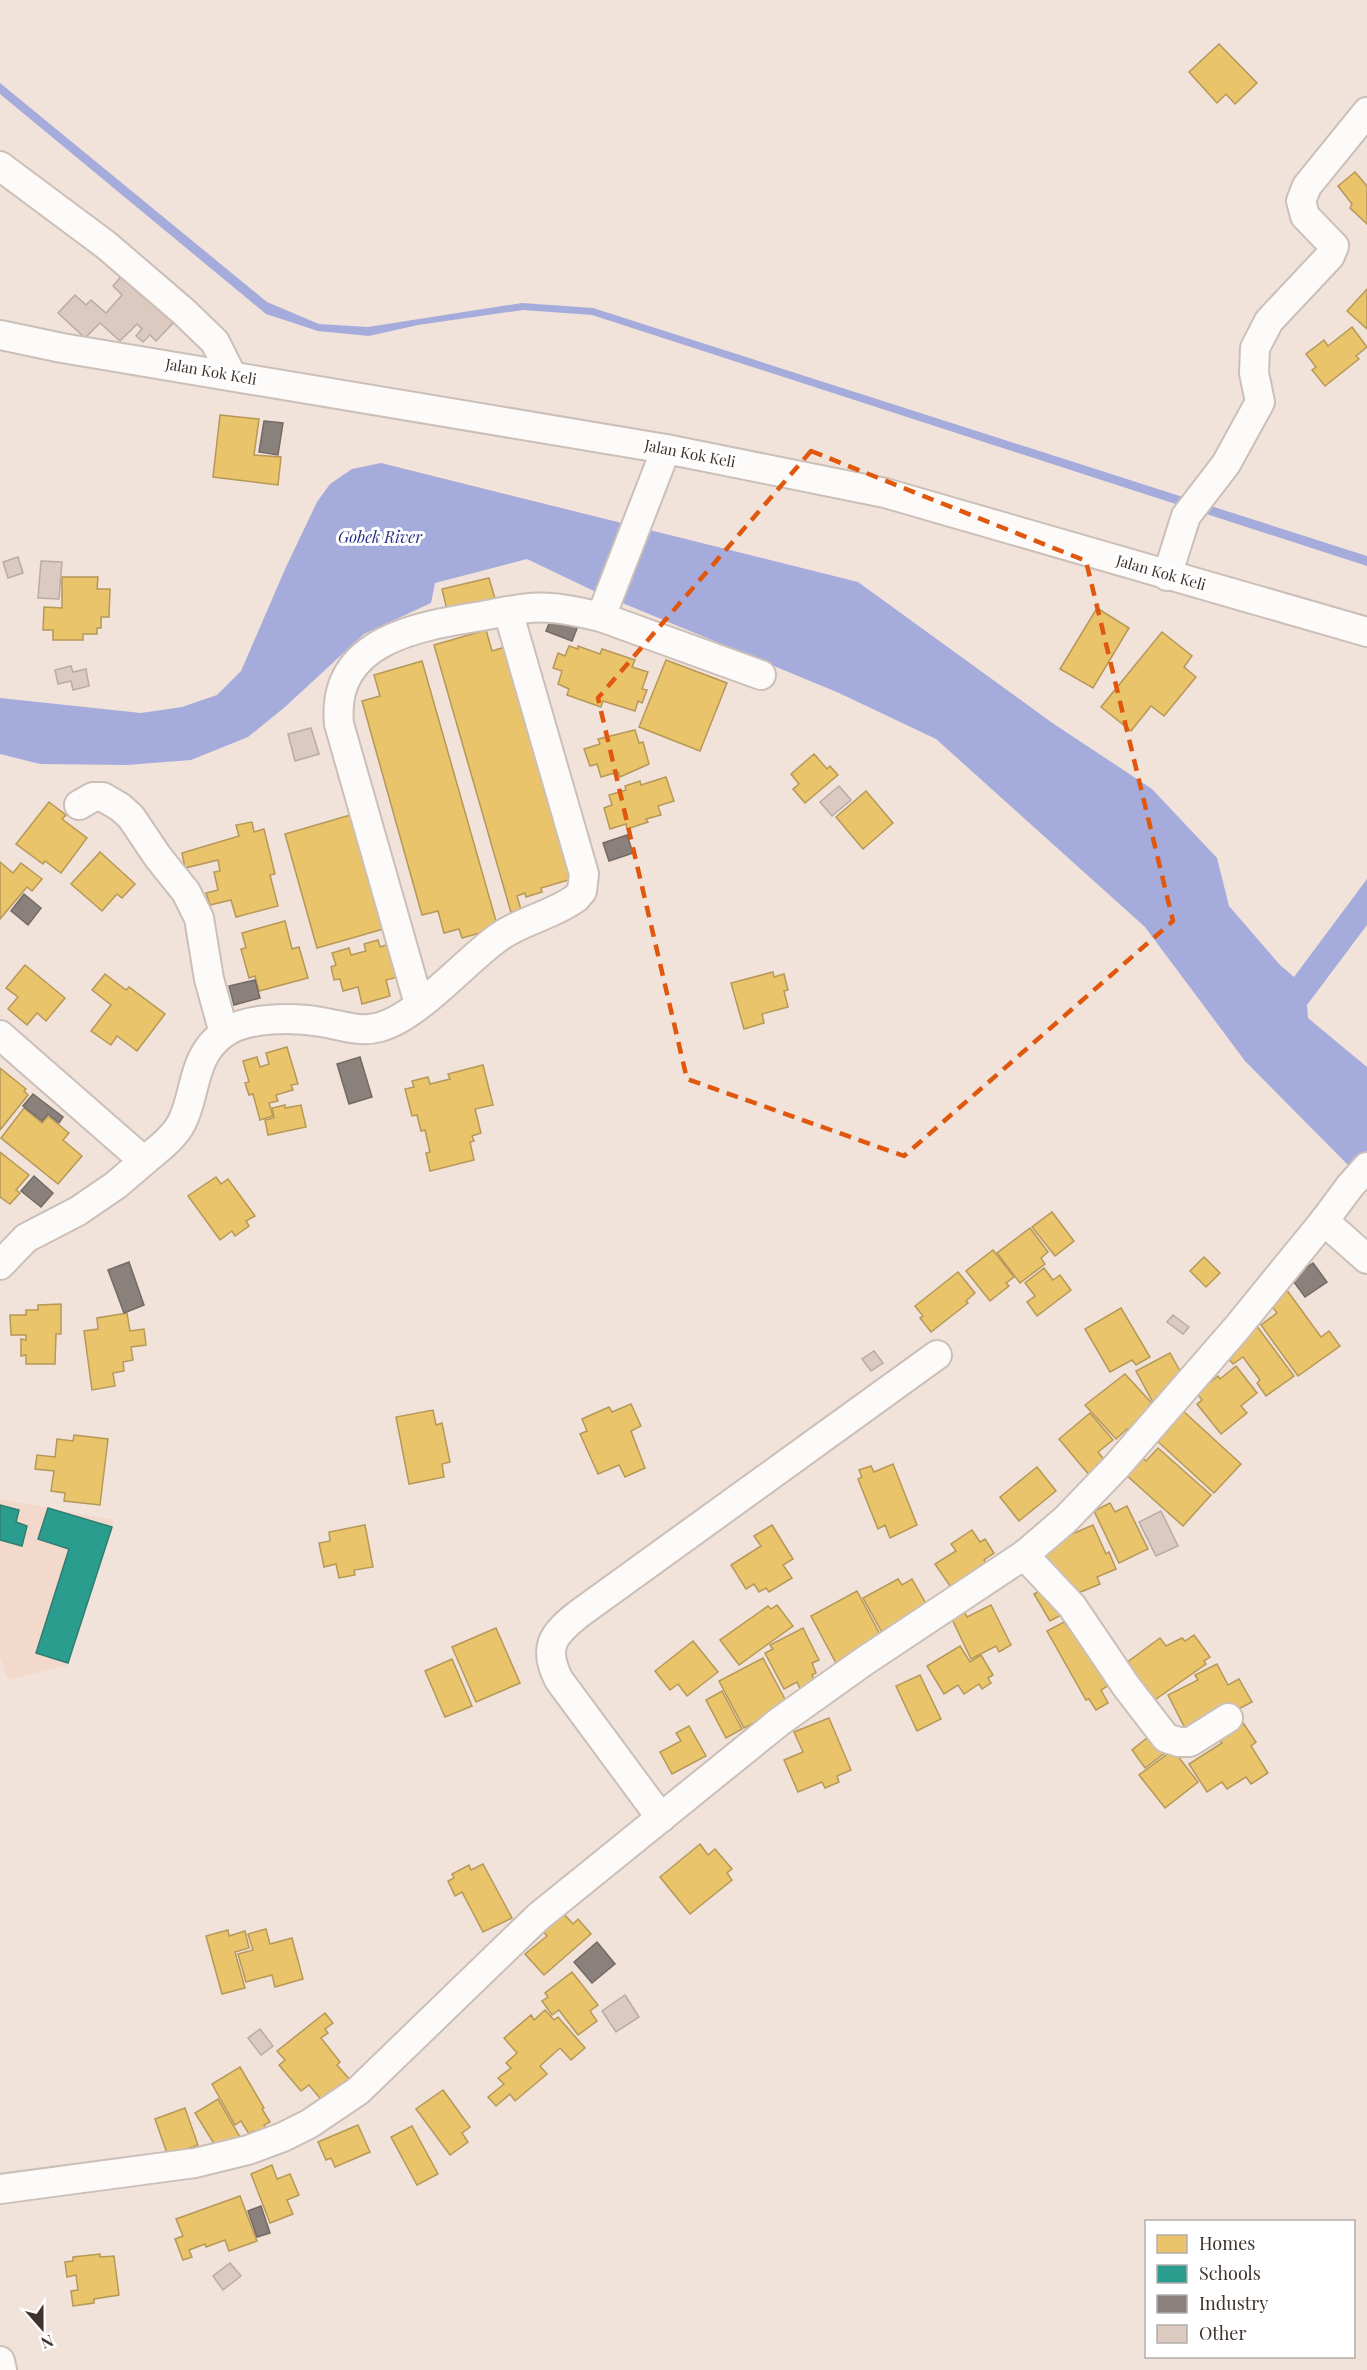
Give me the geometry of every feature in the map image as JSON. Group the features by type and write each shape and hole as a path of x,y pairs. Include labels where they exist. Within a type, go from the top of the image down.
{"street":[{"path":"1167,576 1186,516 1226,464 1260,402 1254,373 1255,348 1269,321 1330,256 1334,246 1305,216 1301,201 1307,186 1367,112"},
{"path":"0,166 106,245 184,312 215,342 231,374"},
{"name":"Jalan Kok Keli","path":"0,335 63,348 231,374 400,405 666,448 885,493 1055,540 1167,576 1278,604 1367,632"},
{"path":"605,607 666,448"},
{"path":"418,1004 339,724 338,707 341,689 359,660 371,648 383,641 424,627 508,611 605,607 761,675"},
{"path":"0,1265 26,1238 95,1200 144,1161 177,1130 187,1106 196,1072 209,1047 224,1033 242,1025 286,1019 305,1019 354,1029 371,1029 395,1021 499,937 576,898 582,891 584,882 582,868 508,611"},
{"path":"79,805 93,797 103,797 120,807 131,818 147,843 186,892 199,918 209,979 224,1033"},
{"path":"0,1035 144,1161"},
{"path":"0,2189 195,2163 248,2151 283,2138 309,2124 358,2091 538,1917 816,1694 1024,1555 1086,1500 1236,1329 1358,1177"},
{"path":"1324,1221 1367,1258"},
{"path":"661,1818 559,1680 550,1659 550,1648 555,1636 580,1613 937,1355"},
{"path":"1024,1555 1072,1606 1126,1686 1166,1738 1179,1742 1190,1742 1228,1718"},
{"path":"0,2361 2,2370"}],"highlighted area":[{"path":"811,451 1086,561 1173,921 904,1156 687,1079 598,698"}],"shaded area":[{"path":"0,1499 114,1520 68,1665 8,1680 0,1657"}],"water":[{"path":"0,83 267,302 319,324 368,327 522,303 593,308 1367,556 1367,566 592,315 523,310 418,325 369,336 318,331 266,314 0,94"},
{"name":"Gobek River","path":"381,463 858,582 1051,722 1152,789 1217,858 1229,906 1280,965 1294,977 1367,879 1367,925 1307,1005 1308,1018 1367,1067 1367,1188 1349,1166 1245,1061 1145,927 936,739 839,693 596,592 527,559 435,583 431,603 364,634 285,707 248,737 191,760 127,765 40,764 0,754 0,698 141,713 182,707 217,695 241,671 317,502 330,484 352,469"}],"building: Homes":[{"path":"1219,44 1257,83 1235,104 1226,94 1217,103 1189,72"},
{"path":"1355,172 1367,186 1367,224 1350,208 1352,204 1338,186"},
{"path":"1367,289 1367,329 1347,311"},
{"path":"1352,327 1367,347 1356,356 1359,359 1325,386 1312,370 1316,367 1306,354 1324,340 1328,346"},
{"path":"220,415 259,419 254,455 281,457 278,485 213,477"},
{"path":"62,577 98,577 97,589 110,589 109,617 101,617 101,628 97,628 97,634 83,634 83,640 53,640 53,630 43,630 44,607 62,608"},
{"path":"489,578 496,602 448,614 442,589"},
{"path":"1097,608 1129,628 1093,688 1060,669"},
{"path":"486,630 492,651 505,647 572,879 541,888 542,892 526,897 525,893 517,896 522,913 512,916 434,645"},
{"path":"1162,632 1192,656 1184,667 1196,677 1164,716 1151,706 1131,731 1101,707"},
{"path":"569,646 578,649 578,646 600,654 602,649 635,660 632,667 648,672 642,689 647,690 642,703 638,701 635,711 603,701 601,707 567,695 569,689 558,684 562,671 553,668 558,653 565,656"},
{"path":"666,660 727,683 700,751 639,727"},
{"path":"422,661 498,928 462,938 459,929 444,933 438,911 422,915 362,701 380,696 374,675"},
{"path":"635,730 639,743 643,742 649,764 620,777 618,772 601,777 597,764 590,766 584,749 600,744 598,739"},
{"path":"814,754 827,769 830,766 838,775 805,803 793,789 799,784 791,774"},
{"path":"666,777 674,801 658,806 661,815 646,819 648,822 627,829 626,824 610,829 604,808 612,805 609,795 626,790 625,786 640,781 641,785"},
{"path":"866,791 893,823 863,849 836,817"},
{"path":"49,802 66,815 62,819 87,838 61,873 45,861 43,864 16,844"},
{"path":"354,814 387,928 317,948 285,834"},
{"path":"252,822 254,832 264,829 275,874 270,875 278,906 236,917 231,900 210,905 206,893 218,890 214,872 220,871 218,860 185,868 182,853 239,836 236,825"},
{"path":"100,852 135,884 122,898 117,894 102,911 71,884"},
{"path":"0,862 13,873 21,863 42,879 32,891 27,887 0,919"},
{"path":"285,921 292,949 299,947 308,978 259,991 255,976 249,978 241,949 246,948 242,933"},
{"path":"378,940 380,947 389,944 398,977 386,980 390,996 362,1004 358,987 343,991 340,979 334,980 331,967 336,965 332,953 349,948 351,955 366,951 364,944"},
{"path":"25,965 65,998 46,1021 37,1013 27,1025 8,1009 18,997 6,988"},
{"path":"773,972 774,977 784,974 788,990 784,991 788,1007 762,1014 764,1023 744,1029 731,983"},
{"path":"105,974 126,990 129,987 165,1014 137,1051 117,1036 111,1045 91,1031 111,1005 92,990"},
{"path":"287,1047 298,1084 291,1085 293,1090 276,1095 278,1101 269,1103 273,1116 260,1120 253,1094 249,1095 245,1083 249,1082 243,1061 257,1057 260,1067 269,1064 266,1053"},
{"path":"483,1065 493,1105 475,1109 481,1133 472,1136 474,1141 470,1142 474,1160 430,1171 426,1153 430,1152 425,1130 421,1131 417,1115 412,1116 405,1089 414,1087 412,1081 428,1077 430,1084 450,1079 448,1074"},
{"path":"0,1068 26,1089 24,1091 28,1095 0,1130"},
{"path":"285,1105 285,1108 301,1105 306,1127 268,1135 265,1120 274,1118 272,1108"},
{"path":"24,1108 42,1123 48,1116 69,1133 63,1140 82,1156 58,1184 1,1138"},
{"path":"0,1152 29,1175 16,1190 20,1193 10,1204 0,1197"},
{"path":"216,1177 221,1184 228,1179 255,1216 246,1221 249,1226 235,1236 232,1231 220,1240 188,1196"},
{"path":"1052,1212 1074,1241 1055,1256 1032,1227"},
{"path":"1030,1228 1048,1252 1041,1258 1045,1264 1020,1283 997,1253"},
{"path":"993,1250 1014,1277 1006,1283 1009,1286 990,1301 966,1271"},
{"path":"1204,1257 1220,1273 1206,1287 1190,1271"},
{"path":"1044,1268 1053,1280 1060,1275 1071,1290 1037,1316 1027,1302 1035,1296 1025,1283"},
{"path":"958,1272 975,1293 966,1301 968,1303 931,1332 920,1318 923,1316 915,1306"},
{"path":"1286,1289 1321,1337 1329,1331 1340,1346 1298,1376 1261,1325 1277,1313 1268,1301"},
{"path":"61,1304 61,1334 56,1334 55,1364 26,1364 26,1355 21,1356 21,1339 26,1340 26,1335 11,1335 10,1315 26,1315 26,1310 38,1310 38,1305"},
{"path":"1121,1308 1150,1357 1136,1365 1132,1360 1110,1372 1085,1329"},
{"path":"127,1313 130,1331 144,1329 146,1345 131,1347 133,1360 123,1362 124,1371 113,1373 115,1386 92,1390 84,1331 98,1329 97,1318"},
{"path":"1256,1325 1294,1376 1266,1396 1257,1383 1260,1380 1243,1357 1233,1364 1225,1354"},
{"path":"1170,1353 1184,1378 1155,1406 1136,1371"},
{"path":"1236,1366 1257,1393 1241,1406 1247,1413 1221,1434 1197,1404 1202,1400 1197,1393 1218,1376 1220,1379"},
{"path":"1125,1374 1159,1411 1132,1435 1127,1429 1116,1439 1085,1405"},
{"path":"631,1404 641,1426 631,1431 645,1468 625,1477 619,1465 598,1474 580,1434 587,1431 582,1419 609,1407 612,1412"},
{"path":"1181,1409 1241,1464 1214,1493 1154,1438"},
{"path":"433,1410 436,1425 442,1423 450,1462 442,1464 444,1477 409,1484 396,1417"},
{"path":"1090,1413 1113,1440 1098,1452 1106,1462 1090,1476 1059,1439"},
{"path":"74,1435 108,1439 100,1505 64,1501 65,1493 51,1491 54,1471 35,1469 37,1455 55,1457 57,1439 73,1441"},
{"path":"1158,1448 1211,1495 1183,1526 1125,1474 1141,1457 1146,1461"},
{"path":"893,1464 917,1525 890,1538 885,1525 878,1529 858,1479 862,1477 859,1470 871,1466 874,1472"},
{"path":"1037,1467 1056,1491 1019,1521 1000,1497"},
{"path":"1110,1503 1115,1512 1127,1506 1148,1549 1119,1563 1094,1511"},
{"path":"365,1525 373,1567 354,1570 355,1575 339,1578 336,1564 324,1567 319,1543 330,1541 329,1532"},
{"path":"772,1525 793,1559 783,1565 792,1578 769,1592 766,1588 759,1592 754,1584 746,1589 731,1565 761,1546 754,1536"},
{"path":"1093,1525 1106,1554 1109,1552 1116,1569 1097,1577 1100,1584 1076,1594 1073,1587 1060,1592 1039,1555 1053,1549 1051,1543"},
{"path":"972,1530 980,1542 985,1539 994,1553 984,1560 989,1567 957,1589 953,1584 950,1586 935,1564 956,1551 951,1544"},
{"path":"898,1579 902,1585 912,1579 928,1607 885,1638 863,1598"},
{"path":"1049,1585 1065,1613 1050,1621 1034,1594"},
{"path":"857,1591 883,1640 837,1665 811,1616"},
{"path":"777,1605 793,1626 739,1665 720,1640 768,1606 771,1609"},
{"path":"991,1605 1011,1645 999,1652 996,1646 971,1659 951,1617 964,1611 967,1617"},
{"path":"1078,1618 1111,1684 1101,1690 1108,1703 1096,1710 1089,1699 1086,1700 1047,1631 1064,1622 1066,1625"},
{"path":"496,1628 520,1683 476,1702 452,1647"},
{"path":"803,1628 819,1660 812,1663 816,1673 812,1675 816,1683 801,1691 797,1682 784,1689 765,1653 773,1649 770,1645"},
{"path":"1194,1635 1210,1657 1204,1661 1206,1664 1149,1704 1122,1666 1160,1638 1166,1646 1182,1638 1185,1641"},
{"path":"693,1641 718,1672 687,1696 678,1684 670,1690 655,1671"},
{"path":"960,1646 970,1662 981,1655 993,1675 988,1678 991,1683 982,1689 979,1684 964,1694 958,1685 944,1694 927,1666"},
{"path":"763,1658 788,1705 744,1728 719,1681"},
{"path":"452,1659 472,1706 445,1717 425,1671"},
{"path":"1217,1664 1228,1685 1239,1679 1252,1702 1218,1720 1187,1732 1168,1695 1198,1680 1195,1675"},
{"path":"920,1675 941,1719 917,1731 896,1686"},
{"path":"722,1691 742,1729 726,1738 706,1700"},
{"path":"829,1718 851,1770 837,1776 839,1782 825,1788 822,1782 798,1792 784,1760 803,1752 794,1732"},
{"path":"1241,1720 1256,1742 1251,1746 1268,1773 1251,1784 1246,1777 1227,1789 1222,1782 1207,1792 1189,1764 1222,1743 1216,1735"},
{"path":"689,1726 706,1756 672,1774 660,1752 681,1741 676,1733"},
{"path":"1152,1734 1166,1752 1145,1768 1132,1750"},
{"path":"1173,1750 1198,1782 1165,1808 1139,1775"},
{"path":"700,1844 708,1855 715,1849 732,1869 727,1873 732,1880 690,1914 660,1877"},
{"path":"483,1864 512,1918 483,1932 462,1892 455,1896 448,1881 454,1878 452,1874 469,1865 471,1870"},
{"path":"563,1913 573,1924 578,1919 591,1934 544,1975 525,1954 547,1936 543,1931"},
{"path":"266,1929 270,1944 292,1938 303,1979 275,1987 272,1975 246,1982 238,1954 253,1950 248,1934"},
{"path":"228,1930 229,1936 245,1931 249,1948 235,1952 245,1988 222,1994 206,1936"},
{"path":"572,1972 598,2005 590,2011 597,2021 578,2035 559,2010 552,2015 542,2001 548,1997 545,1993"},
{"path":"545,2010 554,2020 558,2017 585,2048 571,2060 560,2048 540,2066 547,2074 515,2101 510,2094 496,2106 488,2097 504,2084 498,2078 511,2068 506,2063 517,2053 504,2038 531,2015 534,2020"},
{"path":"325,2013 333,2023 325,2029 328,2033 321,2038 340,2062 337,2065 351,2081 324,2103 309,2085 301,2091 279,2065 285,2060 277,2051"},
{"path":"240,2067 270,2122 264,2125 268,2132 257,2138 253,2131 249,2134 241,2121 235,2125 212,2084"},
{"path":"443,2090 470,2127 462,2133 468,2142 450,2155 416,2109"},
{"path":"218,2099 240,2137 218,2150 195,2113"},
{"path":"185,2108 198,2145 168,2156 155,2119"},
{"path":"358,2125 370,2152 335,2167 331,2158 326,2160 318,2142"},
{"path":"412,2126 438,2174 417,2185 391,2137"},
{"path":"272,2165 277,2179 290,2174 299,2195 287,2200 293,2214 270,2223 251,2174"},
{"path":"240,2196 257,2241 229,2251 225,2240 206,2247 205,2244 189,2250 192,2257 183,2260 175,2239 183,2236 176,2219"},
{"path":"100,2254 100,2257 114,2256 119,2295 94,2299 94,2303 73,2306 71,2291 78,2290 76,2275 67,2277 65,2262 73,2261 73,2257"}],"building: Schools":[{"path":"0,1505 19,1510 16,1522 27,1526 22,1546 0,1540"},
{"path":"48,1508 112,1527 68,1663 36,1653 69,1549 38,1539"}],"building: Industry":[{"path":"264,421 283,423 278,455 259,452"},
{"path":"552,616 578,626 572,641 546,631"},
{"path":"627,835 633,853 609,861 603,843"},
{"path":"24,894 41,908 28,925 11,911"},
{"path":"255,980 260,998 234,1005 229,986"},
{"path":"360,1057 372,1097 349,1104 337,1064"},
{"path":"33,1094 63,1117 59,1123 48,1114 42,1121 23,1106"},
{"path":"34,1176 53,1193 41,1207 21,1191"},
{"path":"129,1262 144,1305 124,1313 108,1270"},
{"path":"1313,1263 1327,1282 1305,1297 1291,1278"},
{"path":"597,1942 615,1964 592,1983 574,1962"},
{"path":"261,2206 270,2233 257,2237 248,2211"}],"building: Other":[{"path":"124,273 176,320 156,341 150,335 143,342 136,336 142,329 137,324 120,341 100,323 85,338 58,313 75,295 86,305 91,300 106,313 122,295 113,286"},
{"path":"18,557 23,573 8,578 3,562"},
{"path":"41,561 62,562 59,599 38,598"},
{"path":"71,666 73,672 86,669 89,686 73,690 71,681 58,684 55,670"},
{"path":"311,728 319,754 295,761 288,734"},
{"path":"839,786 851,800 832,816 820,802"},
{"path":"1173,1315 1189,1327 1183,1334 1167,1322"},
{"path":"874,1351 883,1363 871,1371 862,1359"},
{"path":"1161,1511 1178,1546 1156,1556 1139,1522"},
{"path":"625,1995 639,2017 616,2032 602,2011"},
{"path":"260,2029 273,2046 261,2055 248,2038"},
{"path":"230,2263 241,2276 223,2290 213,2276"}]}
